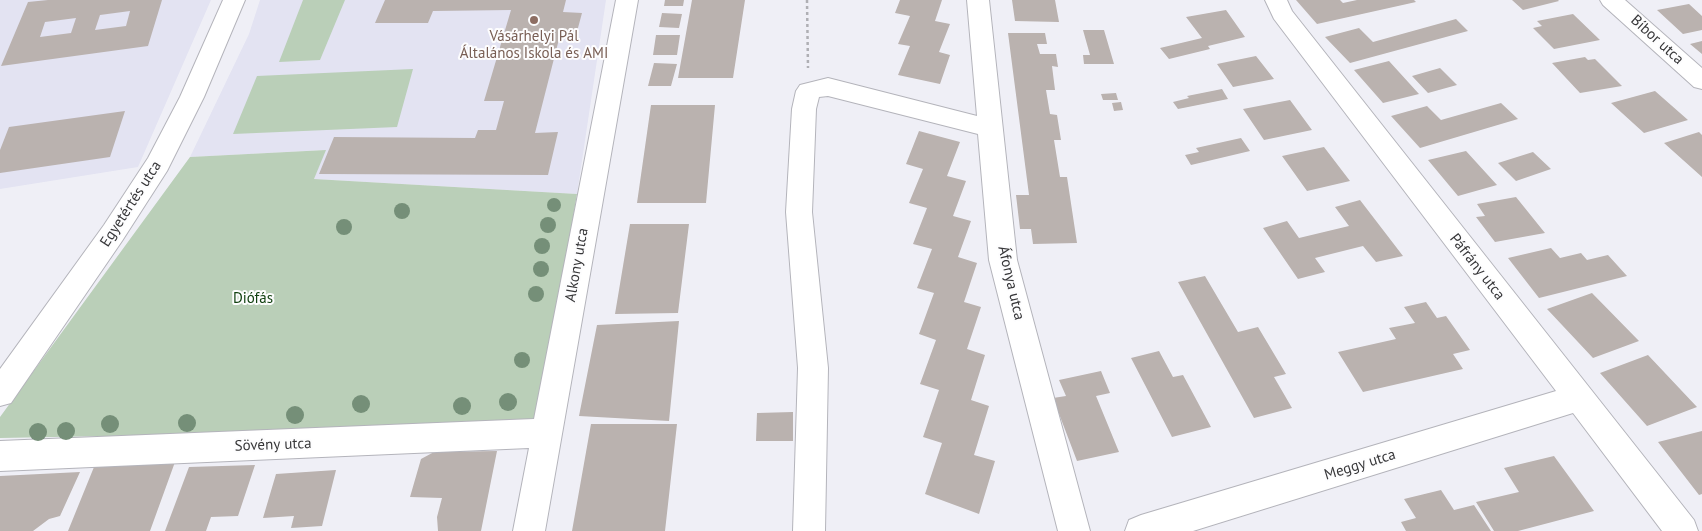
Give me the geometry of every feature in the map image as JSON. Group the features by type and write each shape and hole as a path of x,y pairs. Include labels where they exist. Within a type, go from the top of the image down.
{"street":[{"name":"Egyetértés utca","path":"0,393 114,233 158,164 196,89 234,0"},
{"name":"Alkony utca","path":"529,531 627,0"},
{"name":"Áfonya utca","path":"978,0 1003,260 1074,531"},
{"name":"Páfrány utca","path":"1276,0 1282,14 1682,531"},
{"name":"Bíbor utca","path":"1611,0 1702,81"},
{"path":"809,531 813,368 799,212 804,109 818,89 990,128"},
{"name":"Meggy utca","path":"1141,531 1578,398"},
{"name":"Sövény utca","path":"0,456 546,433"}],"path":[{"path":"807,0 818,89"}],"shaded area":[{"path":"0,0 211,0 138,167 0,189"},
{"path":"260,0 606,0 577,194 314,179 325,150 190,157 249,34"}],"green space":[{"path":"303,0 345,0 320,60 279,62"},
{"path":"413,69 397,127 233,134 257,76"},
{"name":"Diófás","path":"326,150 314,179 577,194 538,428 0,438 0,417 190,157"}],"building":[{"path":"48,0 162,0 148,46 1,66 28,2","holes":["130,11 126,26 95,30 100,15","76,18 71,33 40,37 45,22"]},
{"path":"385,0 566,0 563,12 582,13 575,39 559,39 535,133 558,132 548,175 319,174 334,137 475,138 478,130 496,130 504,101 484,101 511,10 433,11 428,23 375,23"},
{"path":"665,0 684,0 683,6 664,6"},
{"path":"692,0 745,0 733,78 678,78"},
{"path":"900,0 942,0 935,21 950,24 939,52 950,55 940,84 898,75 910,46 898,44 910,16 895,13"},
{"path":"1012,0 1055,0 1059,22 1015,21"},
{"path":"1296,0 1340,0 1343,3 1357,0 1414,0 1416,2 1317,24"},
{"path":"1512,0 1558,0 1559,1 1523,10"},
{"path":"1689,4 1702,16 1702,30 1683,34 1657,10"},
{"path":"1226,10 1245,37 1208,46 1210,49 1169,59 1160,48 1202,38 1186,17"},
{"path":"662,13 682,14 679,28 659,27"},
{"path":"1573,14 1600,40 1554,49 1533,28 1542,26 1537,21"},
{"path":"1456,19 1468,31 1350,63 1325,37 1359,28 1373,42"},
{"path":"1083,30 1104,30 1114,64 1084,64 1083,55 1090,55"},
{"path":"1008,33 1045,33 1047,44 1037,44 1040,54 1056,54 1058,67 1052,66 1055,90 1046,90 1050,114 1057,115 1061,140 1054,140 1060,177 1067,177 1077,243 1033,244 1031,229 1020,229 1016,195 1029,195"},
{"path":"656,35 680,35 677,55 653,55"},
{"path":"1702,41 1702,54 1690,44"},
{"path":"1256,56 1274,79 1233,87 1217,64"},
{"path":"1585,57 1588,60 1595,59 1622,86 1580,93 1552,63"},
{"path":"1389,61 1419,94 1383,103 1354,70"},
{"path":"654,63 677,64 671,86 648,86"},
{"path":"1440,68 1457,85 1428,93 1412,76"},
{"path":"1222,89 1228,99 1178,109 1173,102 1189,98 1187,96"},
{"path":"1655,91 1688,120 1644,133 1611,103"},
{"path":"1116,93 1118,100 1103,100 1101,94"},
{"path":"1290,100 1312,130 1264,140 1243,109"},
{"path":"1121,102 1123,110 1114,111 1112,103"},
{"path":"1501,103 1518,119 1420,148 1391,116 1427,106 1441,120"},
{"path":"651,105 715,105 706,203 637,203"},
{"path":"125,111 110,157 0,173 0,150 9,127"},
{"path":"919,131 960,142 947,176 966,181 953,216 971,221 958,257 977,263 964,302 981,307 967,349 985,355 971,400 989,406 974,455 995,461 979,514 925,494 942,443 923,437 939,390 920,384 936,340 919,334 934,293 917,288 932,249 913,244 927,208 909,203 923,169 906,164"},
{"path":"1699,132 1702,135 1702,177 1664,143"},
{"path":"1241,138 1250,151 1191,165 1185,155 1199,152 1196,148"},
{"path":"1324,147 1350,181 1307,191 1282,156"},
{"path":"1466,151 1497,185 1458,196 1428,160"},
{"path":"1533,152 1551,169 1516,181 1498,163"},
{"path":"1516,197 1545,233 1495,242 1476,217 1485,216 1477,204"},
{"path":"1360,200 1403,256 1376,262 1363,246 1315,258 1325,272 1298,279 1263,228 1287,221 1299,238 1349,226 1335,207"},
{"path":"630,224 689,224 678,313 615,314"},
{"path":"1551,248 1560,258 1581,253 1587,260 1608,255 1627,276 1539,298 1508,258"},
{"path":"1205,276 1238,332 1258,327 1286,374 1274,377 1292,408 1254,418 1178,282"},
{"path":"1592,293 1639,341 1593,358 1547,309"},
{"path":"1426,302 1437,318 1446,316 1470,350 1453,354 1463,369 1363,392 1338,352 1396,339 1389,328 1415,323 1404,307"},
{"path":"679,321 669,421 579,416 597,325"},
{"path":"1159,351 1173,377 1183,375 1211,427 1172,437 1131,358"},
{"path":"1648,355 1697,407 1647,426 1600,373"},
{"path":"1101,371 1110,393 1096,396 1119,452 1077,461 1053,398 1066,396 1059,380"},
{"path":"793,412 793,441 756,441 757,413"},
{"path":"591,424 677,424 665,531 572,531"},
{"path":"1702,431 1702,494 1699,495 1658,442"},
{"path":"497,451 481,531 438,531 437,517 442,498 410,497 421,459 434,452"},
{"path":"1554,456 1594,511 1518,531 1494,531 1476,502 1519,492 1504,468"},
{"path":"175,462 150,531 68,531 94,467"},
{"path":"255,465 238,516 211,517 206,531 165,531 189,467"},
{"path":"336,470 322,526 291,528 294,516 263,518 276,474"},
{"path":"80,472 60,516 49,519 33,531 0,531 0,476"},
{"path":"1441,490 1454,510 1474,505 1491,531 1406,531 1401,522 1416,518 1404,499"}],"place":[{"name":"Vásárhelyi Pál Általános Iskola és AMI","path":"534,20"}]}
